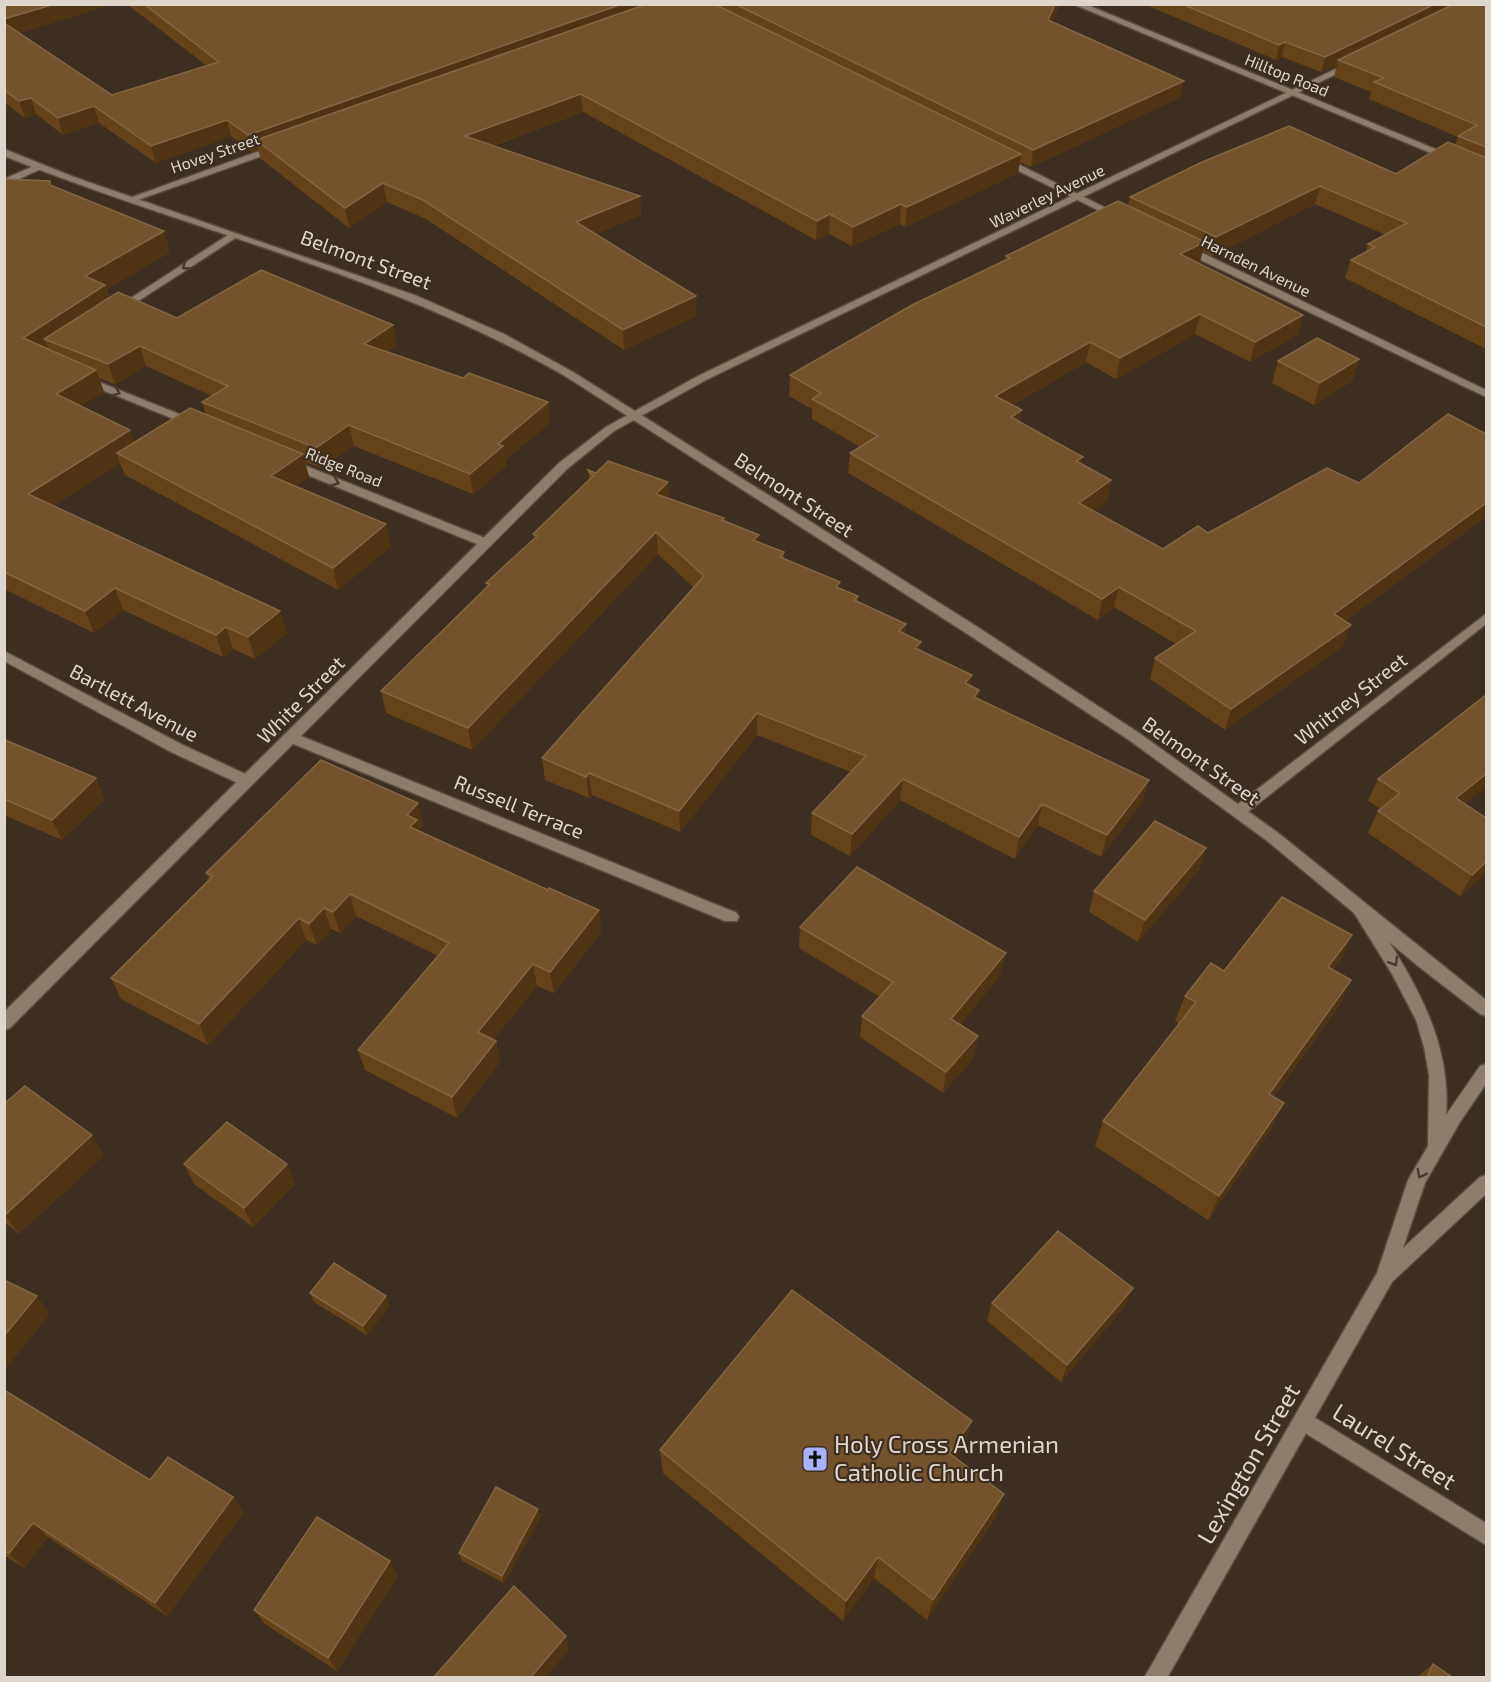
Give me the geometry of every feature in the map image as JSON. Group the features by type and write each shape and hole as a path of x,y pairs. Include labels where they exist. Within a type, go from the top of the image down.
{"street":[{"name":"Hilltop Road","path":"1077,4 1486,173"},
{"name":"Waverley Avenue","path":"633,415 702,378 1362,60"},
{"name":"Hovey Street","path":"129,200 289,143"},
{"name":"Belmont Street","path":"4,152 129,200 350,274 444,310 533,353 1027,666 1239,811 1301,859 1362,913 1486,1009"},
{"path":"996,156 1127,221"},
{"path":"4,183 38,166"},
{"path":"107,316 235,235"},
{"name":"Harnden Avenue","path":"1169,241 1486,394"},
{"path":"72,374 204,428"},
{"name":"White Street","path":"4,1023 571,460 610,429 633,415"},
{"name":"Ridge Road","path":"281,459 486,543"},
{"name":"Whitney Street","path":"1239,811 1486,618"},
{"name":"Bartlett Avenue","path":"4,655 176,748 247,781"},
{"name":"Russell Terrace","path":"291,738 731,916"},
{"path":"1362,913 1404,978 1430,1037 1437,1063 1439,1093 1434,1149"},
{"name":"Lexington Street","path":"1155,1677 1304,1421 1385,1276 1403,1216 1434,1149 1486,1071"},
{"name":"Lexington Street","path":"1385,1276 1485,1186"},
{"name":"Laurel Street","path":"1304,1421 1486,1535"}],"building":[{"path":"4,4 55,4 4,19"},
{"path":"144,4 622,4 248,135 227,120 151,146 94,106 58,118 31,98 19,101 4,90 4,23 112,95 219,62"},
{"path":"647,4 714,4 1021,154 907,207 901,204 853,227 830,214 817,221 581,94 465,136 640,196 576,222 696,296 623,330 423,200 383,183 345,208 256,140"},
{"path":"735,4 1055,4 1048,20 1184,81 1033,150"},
{"path":"1182,4 1435,4 1325,57 1285,42 1279,45"},
{"path":"1454,4 1481,4 1486,7 1486,147 1458,136 1477,125 1374,82 1384,78 1338,60"},
{"path":"1289,126 1396,174 1448,142 1486,158 1486,327 1351,260 1375,247 1368,244 1407,223 1320,186 1216,237 1130,197 1200,163"},
{"path":"4,179 50,181 50,185 164,231 85,276 105,285 23,338 96,370 56,394 130,430 28,494 280,611 248,637 226,627 216,635 115,588 85,611 4,572"},
{"path":"1118,201 1205,242 1180,254 1303,315 1255,342 1200,314 1120,358 1090,342 995,396 1022,410 1011,417 1083,457 1076,461 1111,480 1079,503 1163,549 1198,526 1208,533 1327,468 1359,483 1448,414 1486,434 1486,503 1334,614 1351,625 1231,709 1155,658 1196,631 1119,587 1102,599 850,453 878,436 812,399 821,393 790,375 912,305 1010,258 1006,256"},
{"path":"261,270 393,325 364,344 463,378 469,373 548,402 498,444 503,446 470,474 349,425 316,448 202,402 228,386 140,346 108,364 44,339 118,292 177,318"},
{"path":"1317,338 1359,359 1320,383 1278,361"},
{"path":"190,408 303,454 271,476 386,524 333,568 117,453"},
{"path":"608,461 668,482 656,494 724,518 722,520 759,535 753,540 784,552 780,557 840,582 836,587 858,596 854,600 906,624 899,631 921,642 915,648 972,675 965,683 979,690 974,697 1149,780 1107,835 1042,804 1019,837 903,779 852,834 812,813 866,756 757,713 679,811 589,773 586,777 542,758 704,576 656,532 468,728 381,691 490,584 486,583 537,536 533,534 593,476 588,470 596,473"},
{"path":"1486,695 1486,774 1456,798 1486,818 1486,862 1472,875 1378,811 1400,793 1378,779"},
{"path":"5,740 96,778 52,820 4,799"},
{"path":"321,760 418,803 407,815 417,820 410,827 548,890 549,888 599,910 550,972 533,964 478,1032 496,1041 452,1097 358,1050 449,943 350,894 333,912 324,908 309,924 299,918 199,1024 111,978 213,876 206,873"},
{"path":"1155,821 1206,848 1145,920 1094,891"},
{"path":"857,867 1006,953 951,1019 978,1036 946,1072 862,1016 893,982 800,927"},
{"path":"1282,897 1352,935 1328,967 1351,980 1269,1094 1284,1103 1219,1196 1103,1121 1196,1002 1185,996 1211,963 1224,971"},
{"path":"25,1086 92,1135 5,1215 4,1104"},
{"path":"227,1122 287,1164 244,1208 184,1164"},
{"path":"1058,1231 1133,1288 1067,1365 992,1303"},
{"path":"334,1263 386,1296 363,1326 310,1293"},
{"path":"4,1280 37,1296 4,1336"},
{"name":"Holy Cross Armenian Catholic Church","path":"792,1290 972,1421 949,1453 1004,1494 933,1600 878,1557 846,1601 660,1450"},
{"path":"4,1390 150,1480 168,1457 233,1497 155,1603 33,1523 9,1553 4,1551"},
{"path":"496,1487 538,1509 502,1576 459,1553"},
{"path":"317,1517 390,1561 328,1658 254,1610"},
{"path":"514,1586 566,1636 531,1677 434,1677"},
{"path":"1433,1664 1452,1677 1427,1677"}],"place":[{"name":"Holy Cross Armenian Catholic Church","path":"815,1459"}]}
